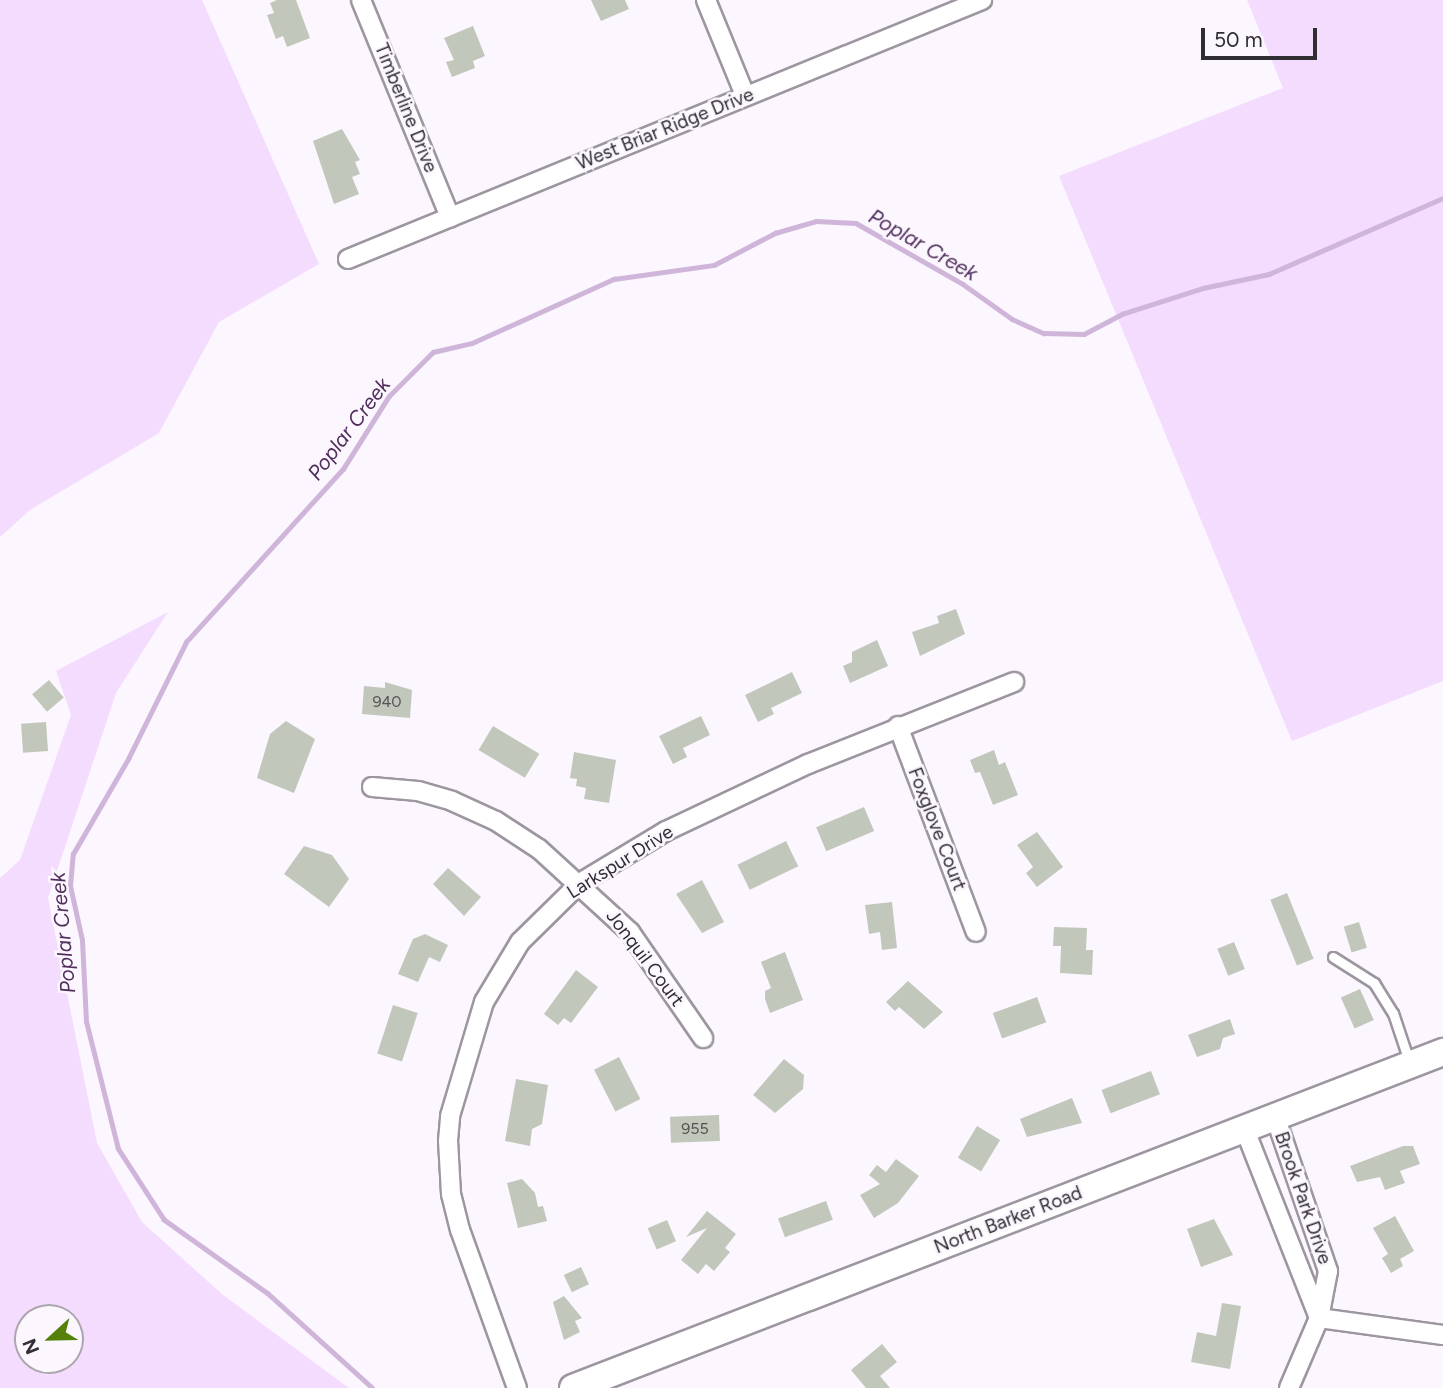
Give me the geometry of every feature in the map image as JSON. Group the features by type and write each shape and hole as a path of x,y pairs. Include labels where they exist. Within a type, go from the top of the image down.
{"main road":[{"name":"North Barker Road","path":"573,1388 1276,1119 1443,1052"}],"street":[{"name":"Timberline Drive","path":"361,0 450,217"},
{"path":"706,0 745,95"},
{"name":"West Briar Ridge Drive","path":"348,259 982,0"},
{"name":"Larkspur Drive","path":"517,1388 460,1230 448,1163 450,1116 469,1045 496,980 532,927 580,883 666,831 898,726 1014,682"},
{"name":"Foxglove Court","path":"898,726 976,932"},
{"name":"Jonquil Court","path":"372,787 418,791 496,821 580,883 629,932 703,1038"},
{"name":"Brook Park Drive","path":"1276,1119 1328,1271 1319,1318 1289,1388"},
{"name":"Brook Park Drive","path":"1245,1130 1319,1318"},
{"path":"1319,1318 1443,1335"}],"lane":[{"path":"1333,957 1374,983 1393,1013 1411,1065"}],"shaded area":[{"path":"0,0 202,0 319,264 219,322 159,433 30,510 0,537"},
{"path":"1247,0 1443,0 1443,681 1292,741 1059,176 1283,88"},
{"path":"168,612 116,693 48,898 97,1143 142,1222 223,1295 349,1388 0,1388 0,878 20,860 71,715 56,671"}],"building":[{"path":"277,0 296,0 310,38 287,47 283,36 276,39 267,15 274,13 270,3"},
{"path":"591,0 625,0 629,9 601,21"},
{"path":"473,26 485,56 473,61 475,68 452,77 446,62 454,60 444,38"},
{"path":"342,129 360,160 355,162 360,174 352,177 359,194 334,204 313,141"},
{"path":"956,609 965,634 920,656 912,632 939,623 937,616"},
{"path":"877,640 888,666 850,683 843,666 852,662 852,652"},
{"path":"792,672 802,693 771,708 774,714 758,722 745,695"},
{"path":"49,680 64,698 47,712 32,694"},
{"path":"385,682 412,690 410,718 362,714 364,686 385,688"},
{"path":"701,716 710,735 683,748 687,757 673,764 659,736"},
{"path":"286,721 315,739 294,793 257,778 270,734"},
{"path":"46,722 48,751 23,753 21,724"},
{"path":"493,726 539,754 525,778 479,750"},
{"path":"994,750 999,765 1005,762 1018,795 993,805 980,772 975,773 970,760"},
{"path":"574,752 616,760 609,803 584,799 586,788 576,786 577,779 570,778"},
{"path":"864,807 874,831 826,851 816,827"},
{"path":"1037,832 1063,867 1037,887 1026,873 1033,867 1017,845"},
{"path":"786,841 798,866 750,890 737,865"},
{"path":"304,846 332,855 349,879 329,907 284,874"},
{"path":"448,868 481,897 464,916 433,884"},
{"path":"702,880 724,922 702,933 676,894"},
{"path":"1287,893 1314,959 1297,966 1270,900"},
{"path":"892,902 897,948 882,950 880,932 869,934 865,905"},
{"path":"1359,922 1367,948 1352,952 1344,927"},
{"path":"1054,927 1087,928 1086,950 1093,950 1092,975 1060,973 1061,946 1053,946"},
{"path":"425,934 448,945 440,962 429,957 418,982 398,974 413,939"},
{"path":"1234,942 1245,969 1228,976 1217,949"},
{"path":"785,952 803,1000 770,1013 765,991 771,988 761,962"},
{"path":"576,970 598,987 571,1023 564,1018 558,1025 544,1014"},
{"path":"908,981 943,1012 924,1029 899,1007 895,1011 886,1002"},
{"path":"1360,989 1374,1020 1355,1029 1341,998"},
{"path":"1037,997 1046,1022 1002,1038 993,1013"},
{"path":"393,1005 418,1013 402,1062 377,1054"},
{"path":"1230,1019 1235,1034 1223,1038 1220,1049 1197,1057 1188,1035"},
{"path":"619,1057 640,1099 615,1112 594,1070"},
{"path":"784,1059 804,1075 803,1089 775,1113 753,1095"},
{"path":"1151,1071 1160,1094 1110,1113 1102,1090"},
{"path":"516,1079 548,1085 542,1124 532,1129 530,1146 505,1141"},
{"path":"1072,1098 1082,1123 1027,1137 1020,1119"},
{"path":"719,1115 720,1141 671,1143 670,1117"},
{"path":"977,1126 1000,1140 981,1172 958,1158"},
{"path":"1403,1146 1413,1146 1420,1164 1400,1171 1405,1183 1385,1190 1380,1177 1357,1182 1350,1166"},
{"path":"896,1159 919,1176 898,1203 874,1218 860,1195 880,1184 869,1175 877,1165 886,1172"},
{"path":"522,1179 535,1193 538,1207 543,1206 547,1221 518,1228 507,1183"},
{"path":"826,1201 833,1220 785,1237 778,1218"},
{"path":"707,1211 736,1234 725,1248 730,1252 714,1271 706,1264 698,1274 681,1260 707,1228 686,1237"},
{"path":"1395,1216 1414,1251 1400,1259 1403,1266 1391,1273 1382,1258 1388,1254 1373,1228"},
{"path":"1214,1219 1233,1255 1201,1267 1187,1229"},
{"path":"667,1220 676,1241 657,1249 648,1228"},
{"path":"581,1267 589,1284 572,1292 564,1275"},
{"path":"564,1296 582,1318 575,1321 580,1332 564,1340 553,1302"},
{"path":"1222,1303 1241,1306 1230,1369 1191,1362 1197,1332 1216,1336"},
{"path":"882,1344 897,1362 880,1376 890,1388 866,1388 851,1370"}],"waterway":[{"name":"Poplar Creek","path":"372,1388 268,1294 164,1220 118,1149 86,1022 82,940 70,886 73,854 128,759 186,642 343,469 389,396 433,352 472,343 614,279 714,265 775,233 816,221 856,223 963,284 1012,319 1044,333 1084,334 1122,314 1203,288 1269,274 1443,198"}]}
